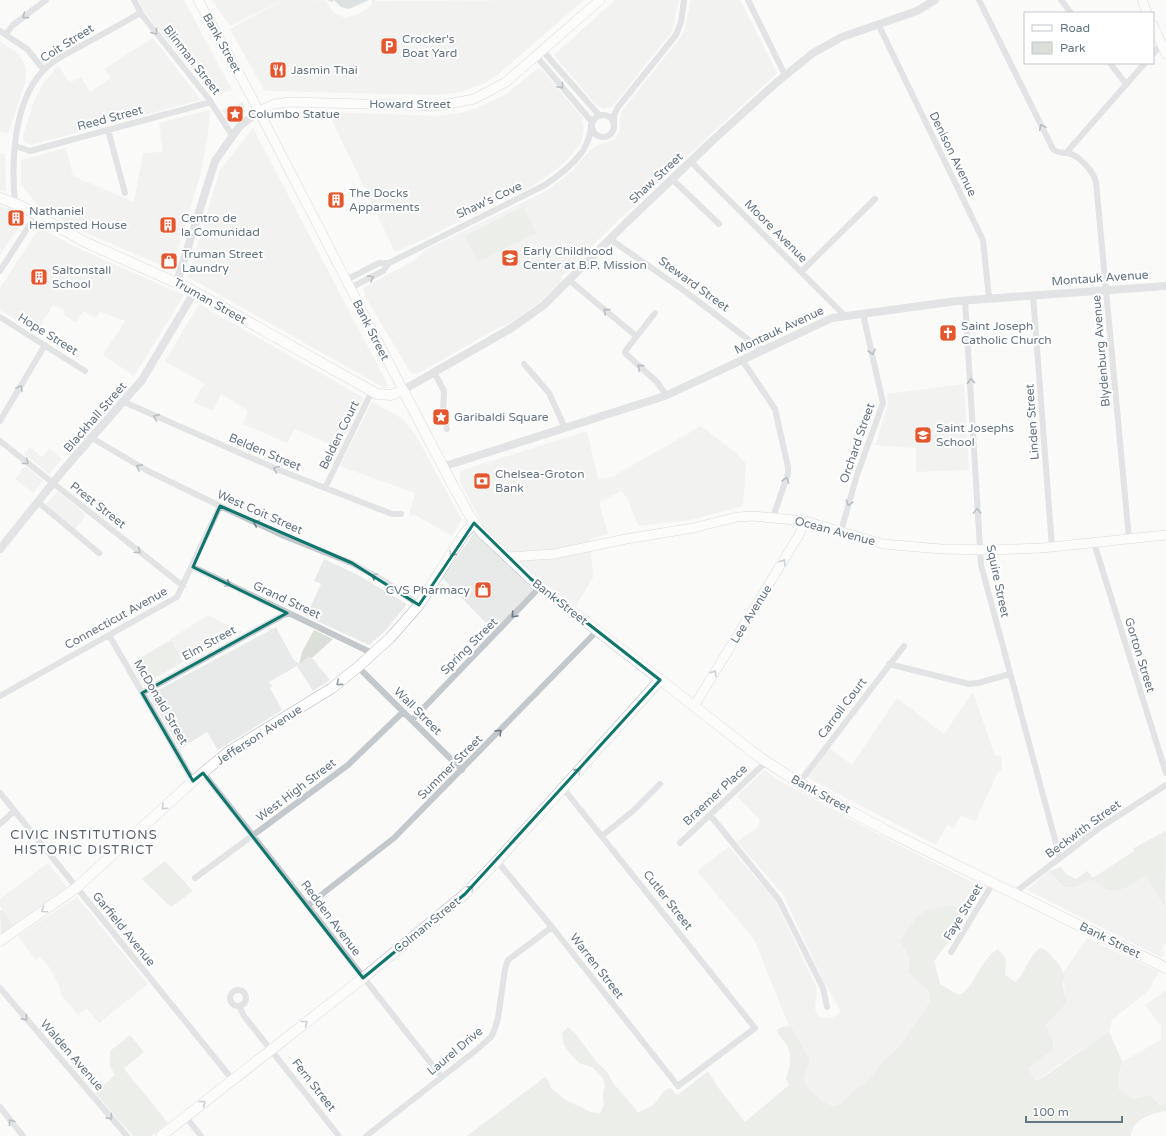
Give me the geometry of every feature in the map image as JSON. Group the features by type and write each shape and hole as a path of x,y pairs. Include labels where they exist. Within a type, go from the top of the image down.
{"main road":[{"name":"Bank Street","path":"198,0 258,111 442,467 474,523 507,557 540,587 660,680 766,762 799,783 888,831 1165,968"},
{"name":"Howard Street","path":"258,111 274,104 290,102 429,106 456,104 478,97 498,87 600,0"},
{"path":"1142,0 1148,12"},
{"path":"1154,27 1166,54"},
{"name":"Truman Street","path":"0,198 15,204 85,242 195,291 372,391 386,396 402,390"},
{"name":"Ocean Avenue","path":"507,557 566,552 620,540 693,528 743,516 773,517 805,521 870,541 894,546 979,550 1052,547 1166,535"},
{"name":"Lee Avenue","path":"694,706 800,535 805,521"},
{"name":"Jefferson Avenue","path":"0,941 76,888 193,781 228,752 332,688 358,667 390,638 418,605 464,534 474,523"},
{"name":"Colman Street","path":"161,1136 363,978 466,894 660,680"}],"street":[{"path":"44,70 27,49 3,33 46,0"},
{"name":"Blinman Street","path":"134,0 140,13 211,102 232,135"},
{"path":"618,107 602,115 592,124 588,143 604,138 612,133 614,115 618,107 676,35 681,22 684,0"},
{"path":"748,0 785,74"},
{"name":"Shaw Street","path":"402,390 521,321 544,304 672,179 785,74 822,47 842,37 917,12 935,0"},
{"name":"Blydenburg Avenue","path":"979,0 1053,149 1059,153 1066,153 1075,157 1095,177 1129,539"},
{"path":"1061,0 1070,12"},
{"name":"Coit Street","path":"15,204 12,169 16,131 25,103 36,80 44,70 58,59 140,13"},
{"name":"Denison Avenue","path":"878,24 983,240 989,298"},
{"path":"1154,53 1162,44"},
{"path":"539,53 602,115 611,118 614,123"},
{"path":"539,53 592,124 595,134 604,138"},
{"path":"1111,64 1126,84"},
{"path":"1066,153 1144,64"},
{"name":"Reed Street","path":"15,146 30,151 211,102"},
{"path":"177,282 212,168 232,135 245,121 258,111"},
{"path":"108,130 125,193"},
{"name":"Shaw's Cove","path":"348,284 379,263 389,263 544,185 564,170 588,143"},
{"name":"Moore Avenue","path":"691,162 802,271 845,316"},
{"path":"672,179 720,224"},
{"path":"802,271 875,199"},
{"path":"0,271 36,215"},
{"name":"Steward Street","path":"610,239 686,292 762,350"},
{"name":"Shaw's Cove","path":"348,284 384,271 389,263"},
{"path":"569,280 636,336"},
{"name":"Montauk Avenue","path":"442,467 666,395 822,322 845,316 965,300 1166,286"},
{"name":"Blackhall Street","path":"0,549 53,484 124,402 147,372 195,291"},
{"name":"Linden Street","path":"1033,295 1052,547"},
{"name":"Squire Street","path":"965,300 974,428 979,550 983,576 1060,858"},
{"path":"655,313 625,351 625,354 657,382 666,395"},
{"name":"Orchard Street","path":"840,531 857,475 883,403 863,314"},
{"name":"Hope Street","path":"0,317 85,371"},
{"path":"0,422 45,345"},
{"path":"742,360 775,409 788,467 788,474 773,517"},
{"path":"524,364 549,393 565,428"},
{"path":"434,372 444,391 443,413 447,429"},
{"name":"Belden Court","path":"325,488 372,391"},
{"name":"Belden Street","path":"124,402 236,452 325,488 392,514 402,514"},
{"name":"West Coit Street","path":"92,438 136,465 220,506 284,536 352,563 386,582 418,605"},
{"name":"Prest Street","path":"0,442 183,586"},
{"path":"38,502 99,552"},
{"name":"Connecticut Avenue","path":"0,696 177,598 193,567 220,506"},
{"name":"Gorton Street","path":"1094,542 1166,773"},
{"name":"Grand Street","path":"193,567 372,654"},
{"name":"Spring Street","path":"412,720 540,587"},
{"name":"Elm Street","path":"142,693 287,613"},
{"name":"Summer Street","path":"307,906 394,838 597,631"},
{"name":"McDonald Street","path":"109,635 193,781"},
{"name":"Carroll Court","path":"799,783 904,646"},
{"path":"889,664 969,684 1010,674"},
{"name":"Wall Street","path":"358,667 462,770"},
{"name":"West High Street","path":"195,878 254,836 348,765 403,712"},
{"name":"Braemer Place","path":"680,843 766,762"},
{"name":"Redden Avenue","path":"203,773 442,1077"},
{"path":"603,835 633,811 660,784"},
{"name":"Beckwith Street","path":"1014,893 1098,829 1166,785"},
{"name":"Cutler Street","path":"563,788 603,835 755,1028 678,1086"},
{"name":"Garfield Avenue","path":"0,793 232,1079"},
{"path":"0,824 14,811"},
{"path":"710,815 779,900 823,988 827,1007"},
{"name":"Warren Street","path":"497,861 552,927 678,1086"},
{"name":"Faye Street","path":"951,952 993,883"},
{"name":"Laurel Drive","path":"366,1136 491,1037 498,1018 505,969 508,960 552,927"},
{"name":"Walden Avenue","path":"0,988 127,1136"},
{"name":"Fern Street","path":"239,1006 244,1016 339,1136"},
{"path":"0,1107 23,1136"},
{"path":"186,1117 201,1136"}],"highlighted area":[{"path":"220,506 352,563 419,605 474,523 531,579 660,680 465,894 363,978 203,773 193,781 142,693 287,613 193,567"}],"shaded area":[{"path":"139,0 184,0 232,90 213,96 143,10"},
{"path":"212,0 282,0 230,26"},
{"path":"283,0 584,0 496,76 485,83 461,92 437,95 264,90 230,29"},
{"path":"327,0 375,0 354,15"},
{"path":"615,0 679,0 672,31 612,107 604,109 597,106 554,55"},
{"path":"691,0 740,0 777,73 613,225 561,277 563,281 544,299 504,327 503,325 417,374 411,373 370,305 364,292 364,287 413,261 427,249 546,191 573,170 589,151 596,146 615,139 620,131 620,118 622,111 681,37 685,29"},
{"path":"153,38 201,100 31,145 25,142 23,136 34,101 43,84 58,65 66,78 71,82 81,77 90,92 111,78 104,69"},
{"path":"0,41 19,54 26,68 25,83 8,134 0,131"},
{"path":"538,68 541,69 581,116 584,131 580,145 562,165 530,188 502,199 423,240 395,252 328,112 437,116 461,113 479,107 505,95"},
{"path":"209,110 210,119 202,169 172,270 89,234 39,207 21,184 21,160 66,148 73,176 134,202 143,153 163,152 159,123"},
{"path":"253,128 388,385 386,389 188,277 220,170"},
{"path":"0,153 5,154 6,192 0,190"},
{"path":"0,206 19,212 24,219 0,255"},
{"path":"39,228 82,250 184,295 134,376 103,355 125,321 100,312 96,318 83,311 76,323 63,314 65,311 53,305 36,333 0,310 0,288"},
{"path":"199,304 364,398 339,448 294,429 287,443 243,424 248,411 221,394 213,411 193,402 204,384 165,361"},
{"name":"Saint Josephs School","path":"964,384 969,470 916,472 916,448 875,445 888,404 887,394"},
{"path":"372,402 403,419 416,436 462,520 452,536 415,515 409,516 415,493 340,466"},
{"path":"701,426 735,452 746,464 743,506 691,520 638,526 627,498 622,491 599,502 608,534 590,539 593,577 576,606 554,588 532,591 494,631 442,578 482,522 460,482 460,471 587,431 598,479 612,477"},
{"path":"30,447 42,457 49,448 62,459 49,474 24,454"},
{"path":"25,466 43,481 33,493 15,479"},
{"path":"57,491 86,515 75,529 46,505"},
{"path":"324,559 360,576 407,604 384,632 369,645 306,616 321,584 314,581"},
{"path":"208,615 242,632 184,663 170,639"},
{"path":"276,627 293,659 299,664 309,657 312,658 330,680 313,691 297,666 269,682 272,686 270,688 282,710 218,750 207,732 180,749 149,695"},
{"path":"973,692 995,756 1001,755 1002,769 998,772 975,822 961,815 954,828 947,825 936,845 806,777 829,748 852,765 897,698 944,734"},
{"path":"765,770 775,778 887,839 984,888 965,914 954,906 946,905 935,910 923,912 900,938 900,944 906,950 909,958 907,968 911,976 919,980 925,987 931,998 930,1002 899,1047 884,1060 865,1084 853,1091 840,1105 837,1106 822,1101 805,1085 804,1080 809,1059 789,1026 754,939 697,871 729,847 774,899 817,988 815,1010 818,1015 822,1018 832,1018 841,1012 823,980 783,894 737,842 758,827 760,820 737,796"},
{"path":"48,863 67,887 13,925 0,905 0,899"},
{"path":"1049,871 1064,887 1076,887 1092,878 1123,889 1146,876 1166,907 1166,943 1161,951 1165,952 1162,958 1027,890"},
{"path":"77,897 148,984 99,1023 87,1009 78,1015 61,995 60,988 49,967 40,957 36,960 18,936"},
{"path":"1087,938 1159,972 1148,991 1112,1020 1109,1031 1035,1081 1028,1068 1054,1047 1046,1025 1059,1011 1065,994 1063,973"},
{"path":"1166,990 1166,1104 1161,1106 1146,1096 1134,1099 1121,1091 1117,1084 1122,1062 1161,1040 1161,1026 1145,1005"}],"green space":[{"path":"243,102 245,112 237,122 229,121 222,110"},
{"path":"523,207 536,233 478,262 465,236"},
{"path":"314,630 333,639 312,658 309,657 299,664 302,652"},
{"path":"171,640 183,662 143,685 131,663"},
{"path":"1166,831 1165,907 1146,876 1126,888 1110,890 1104,888 1091,879 1076,887 1064,887 1049,871 1061,867 1067,875 1076,879 1087,871 1093,878 1134,851 1134,848"},
{"path":"165,861 193,891 171,907 142,879"},
{"path":"946,905 954,906 965,914 960,927 934,961 940,984 957,994 962,994 967,989 987,958 998,949 1006,959 1005,975 1015,982 1022,975 1033,955 1040,948 1046,950 1060,966 1064,975 1063,986 1066,1003 1046,1025 1053,1041 1053,1049 1028,1068 1035,1081 1045,1076 1109,1031 1122,1062 1118,1078 1118,1088 1134,1099 1150,1095 1160,1106 1166,1104 1166,1111 1149,1115 1139,1121 1132,1130 1131,1136 467,1136 545,1077 551,1088 565,1100 591,1112 600,1113 604,1105 603,1094 605,1086 603,1078 592,1067 579,1063 564,1045 562,1033 568,1027 575,1033 595,1060 608,1073 613,1083 638,1112 653,1105 667,1089 671,1088 676,1095 679,1094 707,1072 745,1122 789,1085 786,1078 789,1071 790,1055 787,1045 777,1031 781,1027 787,1026 791,1027 809,1059 804,1080 805,1085 822,1101 834,1106 840,1105 853,1091 865,1084 884,1060 899,1047 930,1002 929,992 908,972 909,958 906,950 899,942 909,927 922,913 926,910"},
{"path":"3,910 13,925 1,934 0,911"},
{"path":"130,1035 144,1052 125,1067 125,1070 168,1123 151,1136 133,1136 95,1093 115,1075 110,1066 110,1051"}],"pier":[{"path":"325,0 332,2 334,0 341,7 349,9 369,0 375,0 372,1 373,3 367,9 356,15 345,18 334,13"}],"place":[{"name":"Crocker's Boat Yard","path":"389,46"},
{"name":"Jasmin Thai","path":"278,70"},
{"name":"Columbo Statue","path":"235,114"},
{"name":"The Docks Apparments","path":"336,200"},
{"name":"Nathaniel Hempsted House","path":"16,218"},
{"name":"Centro de la Comunidad","path":"168,225"},
{"name":"Early Childhood Center at B.P. Mission","path":"510,258"},
{"name":"Truman Street Laundry","path":"169,261"},
{"name":"Saltonstall School","path":"39,277"},
{"name":"Saint Joseph Catholic Church","path":"948,333"},
{"name":"Garibaldi Square","path":"441,417"},
{"name":"Saint Josephs School","path":"923,435"},
{"name":"Chelsea-Groton Bank","path":"482,481"},
{"name":"CVS Pharmacy","path":"483,590"}],"district":[{"name":"CIVIC INSTITUTIONS HISTORIC DISTRICT","path":"84,842"}]}
